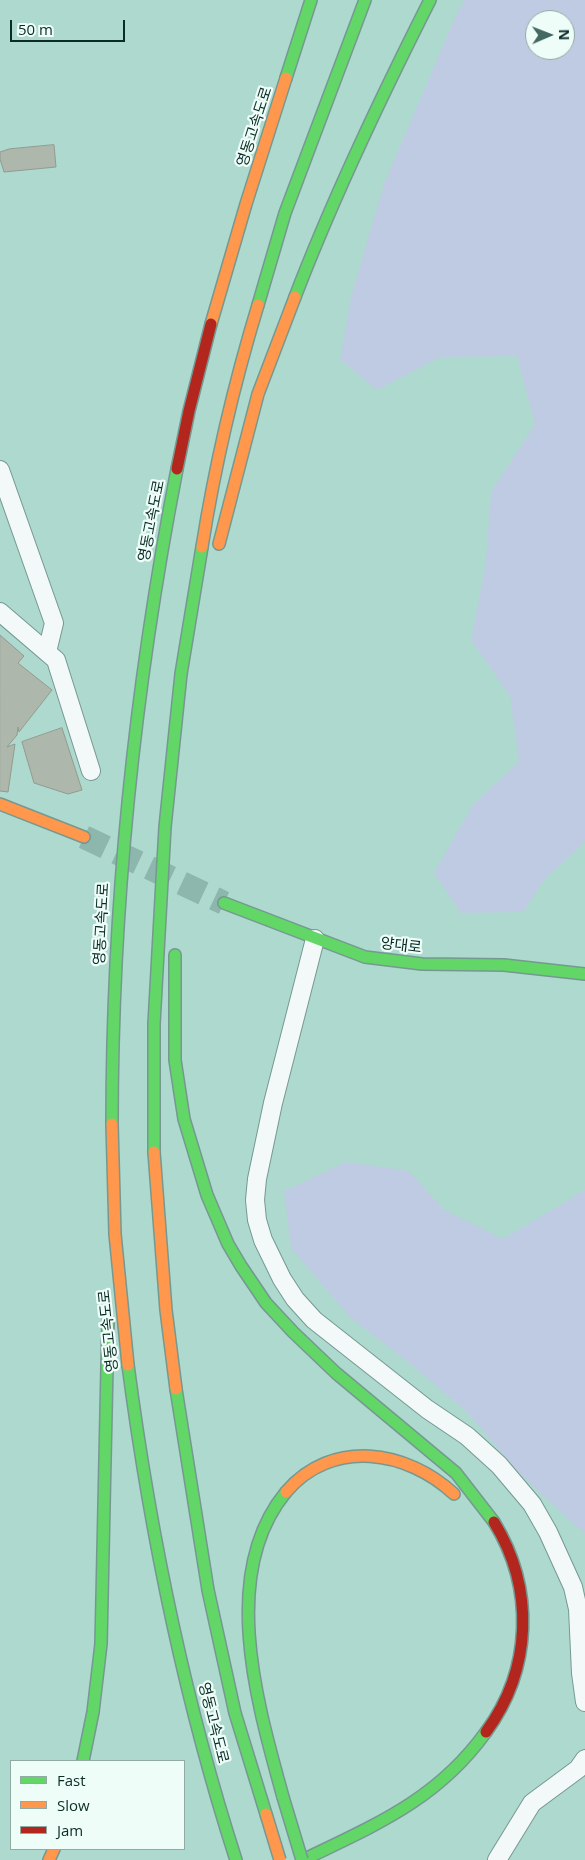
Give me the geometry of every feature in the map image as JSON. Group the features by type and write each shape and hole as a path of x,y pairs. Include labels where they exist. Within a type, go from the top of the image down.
{"main road":[{"name":"영동고속도로","path":"236,1860 226,1830 186,1676 160,1564 133,1409 116,1259 112,1087 115,975 120,870 134,734 149,624 189,411 250,190 311,0"},
{"name":"영동고속도로","path":"280,1860 235,1714 208,1590 180,1423 166,1310 154,1159 154,1024 165,828 181,674 207,514 223,436 243,354 285,213 365,0"},
{"path":"215,559 264,376 316,242 392,75 430,0"},
{"name":"영동고속도로","path":"165,828 192,683"},
{"path":"0,804 84,837"},
{"name":"양대로","path":"224,903 365,957 422,964 504,965 585,974"},
{"path":"175,943 175,1058 179,1094 187,1131 208,1197 239,1264 255,1288 305,1345 334,1372 456,1474 469,1488 491,1516 506,1544 513,1560 522,1594 524,1625 520,1661 507,1699 485,1737 437,1786 421,1798 362,1831 303,1860 283,1797 254,1682 249,1621 253,1570 266,1525 276,1505 289,1488 304,1474 318,1465 344,1458 393,1459 412,1465 432,1476 462,1503"},
{"path":"108,1286 112,1087"},
{"path":"83,1760 94,1712 102,1644 108,1306"},
{"path":"264,1860 304,1840"}],"street":[{"path":"0,470 54,623 47,652"},
{"path":"0,612 56,660 91,771"},
{"path":"315,939 273,1102 257,1179 256,1210 263,1240 286,1286 314,1320 428,1409 467,1436 500,1465 532,1504 548,1532 572,1587 578,1609 581,1673 585,1702"},
{"path":"497,1860 532,1803 578,1769 585,1759"}],"shaded area":[{"path":"464,0 585,0 585,842 544,880 523,912 461,913 434,873 472,806 519,761 510,696 471,640 486,562 491,492 535,424 517,356 440,357 377,390 340,359 351,297 384,184"},
{"path":"346,1162 409,1171 444,1210 503,1239 585,1190 585,1534 522,1476 465,1410 403,1358 351,1318 291,1248 284,1191"}],"building":[{"path":"54,145 56,167 4,172 0,152 9,149"},
{"path":"0,635 24,656 18,663 52,690 19,732 18,727 17,735 7,747 15,744 8,792 0,791"},
{"path":"62,728 82,790 68,794 34,783 22,742"}],"tunnel":[{"path":"84,837 224,903"}],"traffic: fast":[{"path":"286,78 311,0"},
{"path":"258,305 285,213 365,0"},
{"path":"295,297 359,147 430,0"},
{"path":"112,1124 116,959 129,795 149,632 177,469"},
{"path":"154,1152 154,1024 165,827 181,674 202,547"},
{"path":"224,903 365,957 422,964 504,965 585,974"},
{"path":"175,955 175,1060 184,1119 207,1195 228,1244 266,1303 293,1332 336,1373 456,1473 494,1522"},
{"path":"83,1760 93,1712 101,1644 108,1321"},
{"path":"128,1365 147,1490 171,1615 200,1738 236,1860"},
{"path":"176,1389 208,1590 235,1713 266,1814"},
{"path":"283,1797 263,1722 255,1682 250,1641 249,1601 253,1561 265,1525 286,1492"},
{"path":"303,1860 380,1822 426,1793 467,1756 486,1732"},
{"path":"283,1797 302,1860"}],"traffic: slow":[{"path":"211,324 246,204 286,78"},
{"path":"219,544 258,394 295,297"},
{"path":"202,547 226,425 258,305"},
{"path":"0,804 84,837"},
{"path":"112,1124 115,1234 128,1365"},
{"path":"154,1152 166,1310 176,1389"},
{"path":"286,1492 304,1475 325,1463 347,1457 370,1456 392,1460 414,1468 435,1479 454,1494"},
{"path":"266,1814 280,1860"},
{"path":"49,1860 54,1850"}],"traffic: jam":[{"path":"177,469 189,411 211,324"},
{"path":"486,1732 501,1708 512,1682 520,1656 523,1629 522,1601 517,1574 494,1522"}]}
